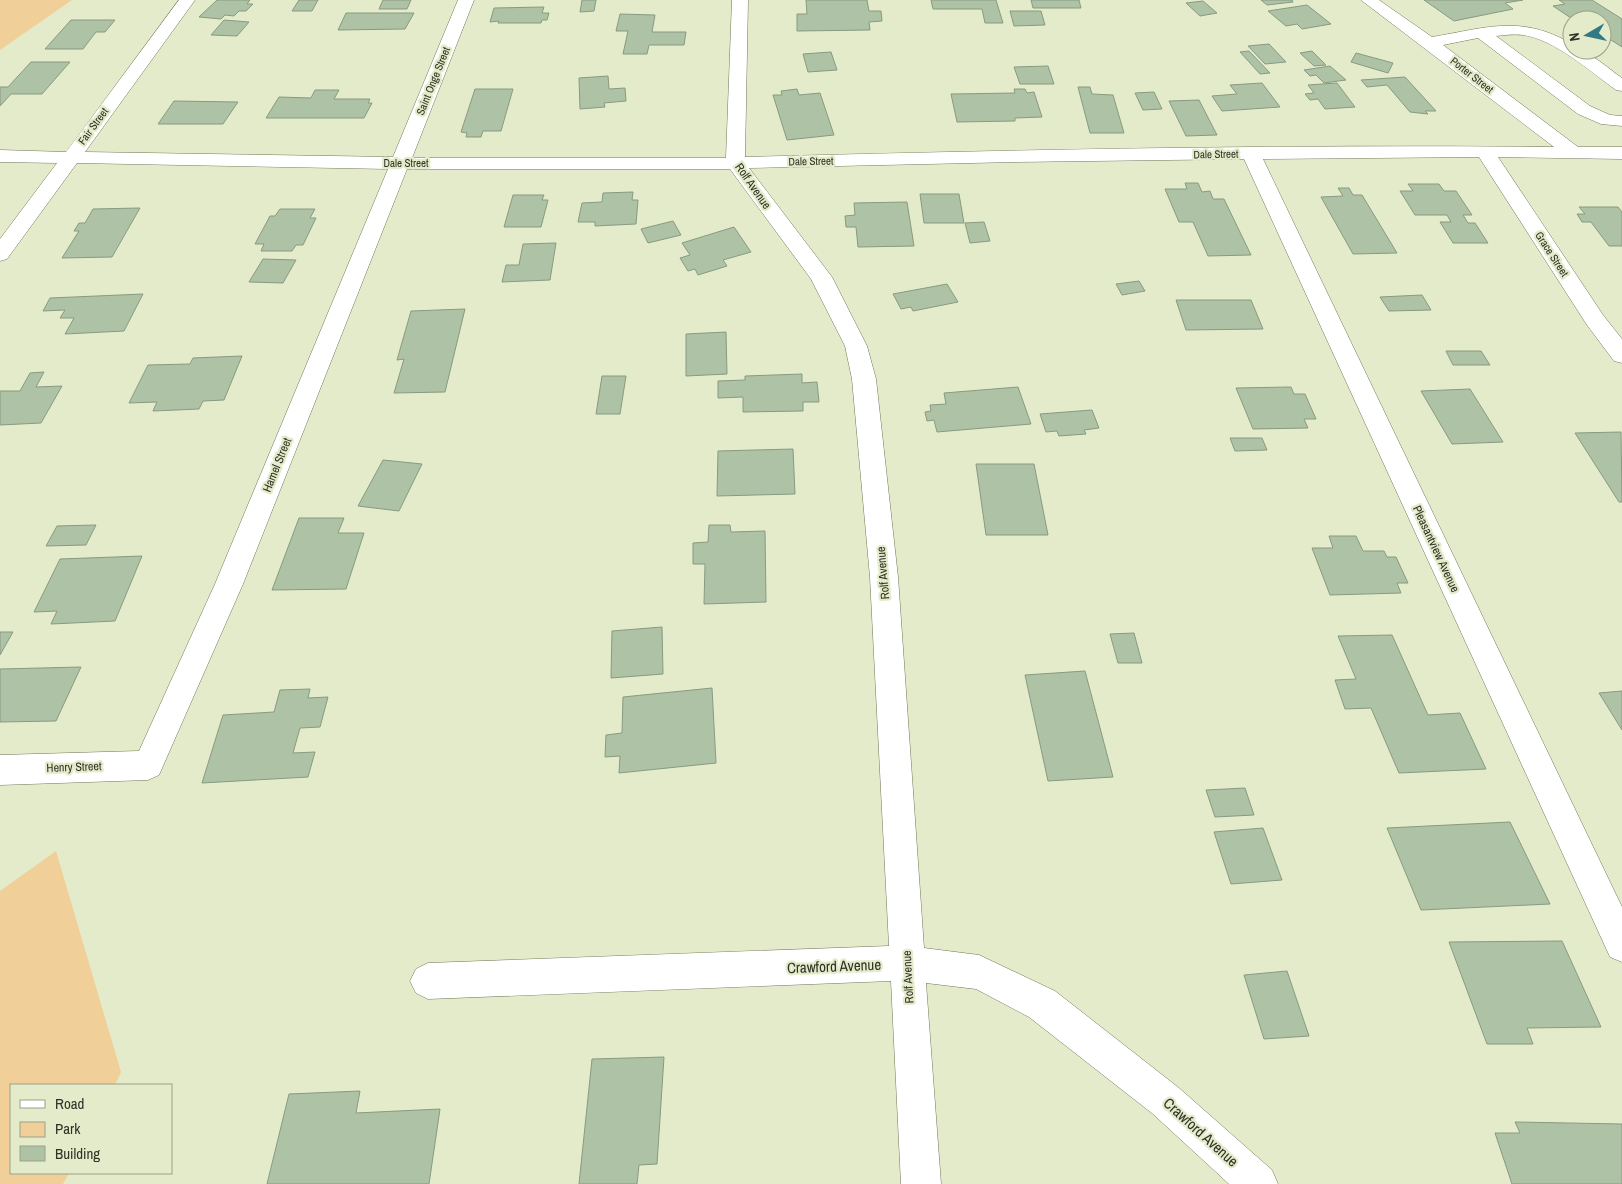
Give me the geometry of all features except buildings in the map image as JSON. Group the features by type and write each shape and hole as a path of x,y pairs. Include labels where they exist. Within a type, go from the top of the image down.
{"street":[{"name":"Fair Street","path":"0,254 111,100 160,39 187,0"},
{"name":"Saint Onge Street","path":"399,163 466,0"},
{"name":"Rolf Avenue","path":"740,0 735,163 821,277 856,346 864,379 884,577 921,1184"},
{"name":"Porter Street","path":"1369,0 1429,42 1574,153"},
{"path":"1429,42 1524,30 1543,35 1582,58 1622,86"},
{"path":"1483,34 1584,110 1606,120 1622,121"},
{"name":"Grace Street","path":"1485,152 1595,320 1622,355"},
{"name":"Dale Street","path":"0,156 399,163 735,163 1016,156 1251,153 1622,153"},
{"name":"Pleasantview Avenue","path":"1251,153 1350,369 1622,945"},
{"name":"Hamel Street","path":"148,765 229,584 399,163"},
{"name":"Henry Street","path":"0,770 148,765"},
{"name":"Crawford Avenue","path":"428,981 907,963 979,972 1042,1004 1166,1101 1258,1184"}],"green space":[{"path":"0,0 72,0 0,50"},
{"path":"56,851 121,1072 115,1084 10,1084 10,1174 68,1174 63,1184 0,1184 0,891"}]}
